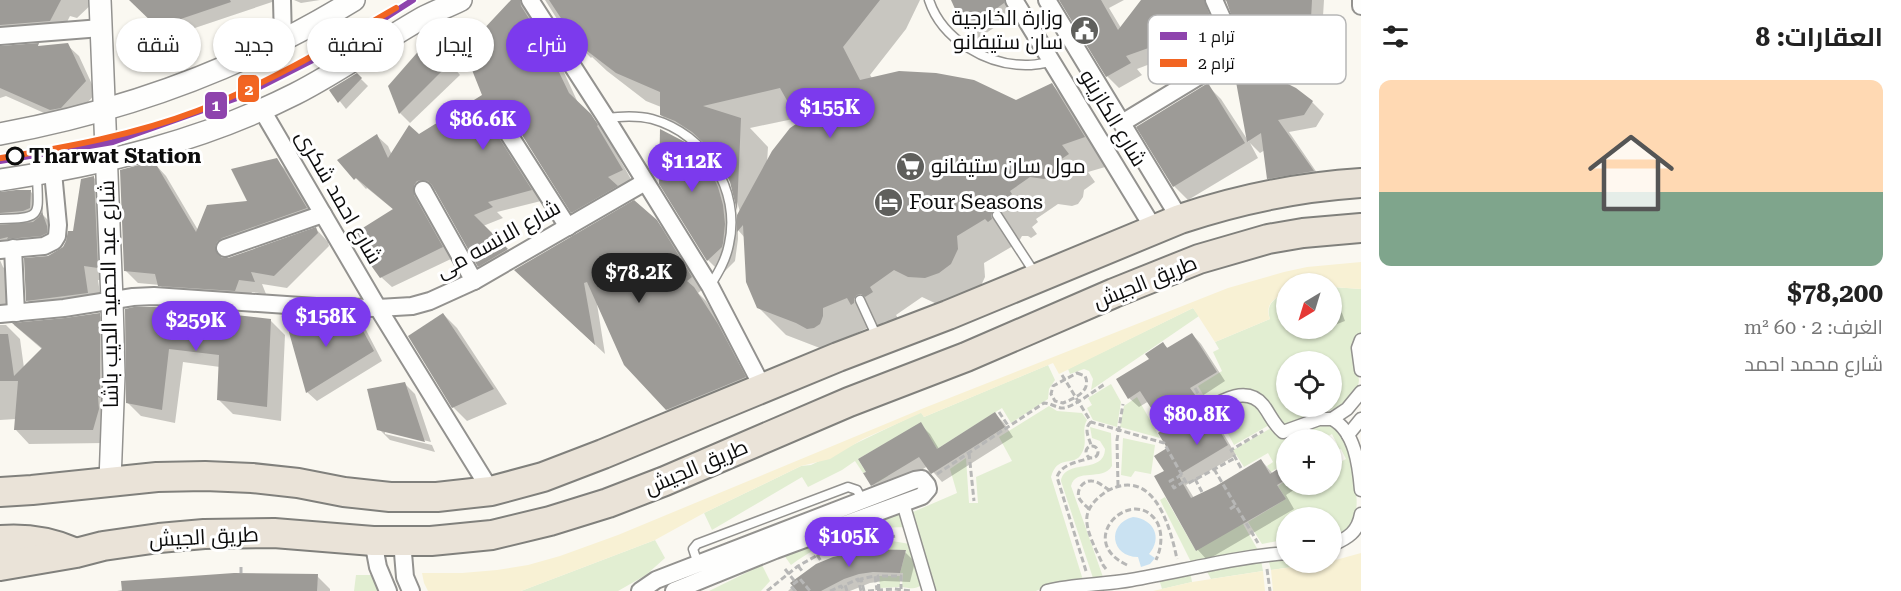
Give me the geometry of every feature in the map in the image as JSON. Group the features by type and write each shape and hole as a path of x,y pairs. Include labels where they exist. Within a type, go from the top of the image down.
{"highway":[{"path":"0,492 169,477 252,478 390,497 436,497 491,491 543,477 603,454 1154,229 1211,208 1275,193 1361,183"},
{"name":"طريق الجيش","path":"0,566 114,544 204,534 274,533 372,541 492,535 579,513 665,481 849,402 966,357 1199,259 1233,248 1303,232 1361,228"},
{"path":"0,504 32,490"},
{"path":"0,540 36,540 76,553"}],"street":[{"name":"شارع عبد الحميد الديب باشا","path":"100,0 114,375 110,481"},
{"path":"282,0 282,18"},
{"path":"295,33 354,0"},
{"path":"0,180 106,161 185,140 262,110 325,78 424,18 461,0"},
{"path":"530,0 710,286 763,388"},
{"name":"شارع الكازينو","path":"1014,0 1154,229"},
{"name":"شارع الكازينو","path":"1047,0 1180,219"},
{"path":"1214,0 1221,15"},
{"path":"1361,0 1361,6"},
{"path":"0,36 101,28"},
{"path":"0,134 103,110 213,72"},
{"path":"1122,123 1186,84"},
{"name":"شارع احمد شكرى","path":"262,110 378,308 491,491"},
{"path":"508,133 568,226"},
{"path":"8,314 7,249 44,246 54,241 57,236 58,225 45,173"},
{"name":"شارع الانسه مى","path":"8,314 154,296 299,306 378,308 412,306 430,301 474,281 645,182"},
{"path":"423,190 474,281"},
{"path":"225,248 323,214"},
{"path":"1361,340 1358,348 1361,370"},
{"path":"1195,416 1231,397 1249,396 1260,402 1280,430 1286,432 1319,419 1332,418 1347,409 1361,392"},
{"path":"1332,418 1346,429 1356,461 1361,490"},
{"path":"1348,435 1361,419"},
{"path":"640,591 656,580 918,478 925,481 928,489 926,493 674,591"},
{"path":"903,503 929,591"},
{"path":"1342,541 1353,534 1358,527 1361,514"},
{"path":"372,541 378,567 388,591"},
{"path":"402,541 405,577 411,591"},
{"path":"1047,591 1141,578 1179,569 1276,554"}],"lane":[{"path":"929,0 944,26 961,43 981,56 1004,63 1028,65 1052,62"},
{"path":"606,118 629,116 652,119 674,127 693,140 710,157 722,177 729,199 732,222 729,245 722,267 710,286"},
{"path":"0,219 26,218 34,214 38,207 45,173"},
{"path":"998,215 1038,278"},
{"path":"860,300 879,341"}],"path":[{"path":"925,481 1044,404 1064,408 1076,399 1088,385 1085,376 1077,373 1064,379 1053,386 1051,394 1055,401 1063,403 1076,399 1105,384"},
{"path":"1062,375 1091,422 1164,443 1187,484 1235,458"},
{"path":"1118,487 1118,430 1123,404"},
{"path":"999,412 1009,427"},
{"path":"1091,422 1087,429 1091,446"},
{"path":"1241,468 1231,450 1275,424"},
{"path":"1090,458 1086,452 1091,446"},
{"path":"1090,585 1057,477 1062,468 1093,459 1098,455 1097,448 1091,446"},
{"path":"969,453 974,501"},
{"path":"1214,469 1264,555 1270,591"},
{"path":"1182,475 1170,481 1174,488 1185,481"},
{"path":"1195,479 1202,492"},
{"path":"1089,509 1079,498 1081,485 1094,481 1109,490"},
{"path":"1141,578 1109,570 1103,565 1087,524 1089,509 1094,501 1109,490 1118,487 1136,487 1152,496 1157,502 1170,531 1179,569"},
{"path":"1230,509 1236,506"},
{"path":"1136,509 1148,513 1160,528 1160,549 1151,568 1141,578 1132,568 1110,554 1105,542 1107,530 1113,518 1118,514 1136,509"},
{"path":"884,537 885,547"},
{"path":"839,546 861,539 914,537"},
{"path":"861,539 862,548"},
{"path":"767,591 787,571 831,548"},
{"path":"817,555 821,561"},
{"path":"798,566 803,573"},
{"path":"241,567 241,573"},
{"path":"787,571 796,583"},
{"path":"878,590 878,576 884,575 901,576 901,589"},
{"path":"865,591 861,579 875,576 878,590"},
{"path":"795,591 792,586 800,579 810,591"},
{"path":"846,591 845,585 858,579 865,591"},
{"path":"830,591 841,586 846,591"},
{"path":"865,591 901,589 911,591"}],"green space":[{"path":"1342,288 1361,289 1361,335 1352,350 1359,380 1358,387 1345,404 1342,405 1342,351 1276,351 1276,417 1260,398 1242,389 1207,401 1198,386 1222,371 1213,352 1219,349 1215,342 1270,319 1270,305 1275,299 1276,339 1342,339"},
{"path":"1193,308 1199,316 1091,390 1093,379 1089,371 1084,369 1070,374 1068,369"},
{"path":"1048,365 1055,380 1049,389 1048,399 1011,423 1002,408 937,449 921,423 858,459 864,469 879,461 888,476 878,482 871,469 863,473 855,461 808,487 802,477 712,530 704,513 921,412 924,417"},
{"path":"1111,384 1121,402 1117,427 1093,420 1087,408 1092,405 1088,398"},
{"path":"1137,397 1160,438 1120,427 1124,406"},
{"path":"1245,399 1256,406 1271,424 1234,445 1217,413 1236,400"},
{"path":"1049,406 1057,411 1082,413 1087,420 1084,429 1084,446 1080,456 1061,463 1051,477 1083,580 1047,586 1036,591 934,591 913,512 957,493 950,469 966,458 969,503 978,503 976,477 1012,461 999,437"},
{"path":"1276,417 1314,417 1291,427 1283,426"},
{"path":"1322,422 1334,424 1337,429 1276,429 1276,469 1271,472 1267,466 1273,462 1268,453 1244,467 1233,450 1273,427"},
{"path":"1090,427 1111,433 1112,466 1108,471 1102,473 1078,477 1071,486 1103,577 1102,580 1093,578 1061,481 1069,470 1098,462 1103,457 1105,449 1100,441 1092,438"},
{"path":"1342,437 1351,460 1356,487 1354,528 1342,535 1342,507 1276,507 1276,541 1262,544 1248,522 1286,499 1284,495 1342,495 1342,461 1346,459 1342,451"},
{"path":"1123,438 1155,445 1151,474 1135,471 1131,477 1121,475"},
{"path":"1165,497 1196,551 1234,508 1259,552 1192,564 1160,500"},
{"path":"902,513 907,527 875,529 846,536 818,548 791,565 781,551 867,522"},
{"path":"655,540 665,558 646,575 618,591 521,591"},
{"path":"886,540 910,544 921,585 919,587 902,587 903,573 900,573 906,551 887,549"},
{"path":"1268,558 1276,558 1276,569 1271,570"},
{"path":"1261,560 1263,571 1211,579 1205,568"},
{"path":"762,565 770,581 761,591 709,591"},
{"path":"1190,571 1192,582 1162,589 1159,579"},
{"path":"356,575 374,575 381,591 354,591"},
{"path":"879,576 900,576 900,587 880,588"}],"sand":[{"path":"1361,262 1361,289 1342,288 1342,273 1280,273 1307,267"},
{"path":"1276,274 1276,298 1268,309 1270,319 1215,342 1193,308 1059,374 1053,363 924,417 921,413 863,439 830,459 801,466 704,513 655,540 521,591 428,591 424,583 422,573 462,573 528,565 618,535 924,408 1228,288"},
{"path":"1361,553 1361,591 1273,591 1271,570 1276,569 1276,573 1342,573 1342,558"},
{"path":"1263,571 1265,591 1153,591 1192,582"}],"water":[{"path":"1133,517 1151,525 1156,536 1149,554 1155,558 1150,564 1141,567 1138,557 1122,552 1115,540 1119,526"}],"building":[{"path":"0,0 61,0 50,21 0,25"},
{"path":"129,0 230,0 231,2 184,18 148,18"},
{"path":"511,0 520,0 529,18 506,18 506,72 559,72 569,93 591,114 623,170 608,177 618,186 571,213 517,127 512,123 503,124 498,129 499,138 532,190 488,202 493,207 474,215 508,249 478,267 432,185 428,181 417,181 414,185 414,195 443,247 380,278 350,236 393,209 356,178 354,180 337,160 377,134 388,158 409,125 419,134 482,95 473,72 494,72 494,18"},
{"name":"مول سان ستيفانو","path":"549,0 880,0 843,47 860,80 899,71 936,73 974,80 1016,100 1052,83 1085,137 1062,145 1069,154 1057,162 1056,169 1050,177 1044,179 1030,177 1010,191 1012,194 1006,199 1010,206 1002,212 994,209 992,219 988,222 985,219 957,236 958,249 951,264 939,273 925,278 908,277 894,270 870,287 873,292 865,297 861,294 857,295 851,305 847,298 823,308 820,324 807,329 757,308 746,282 743,225 737,232 737,215 772,151 790,128 799,122 780,88 703,106 741,118 737,211 730,182 721,164 708,147 692,132 660,115 660,92 616,73 588,52 588,18 561,18"},
{"path":"951,0 1004,0 1004,3 965,31"},
{"path":"1059,0 1101,0 1118,30 1141,0 1204,0 1210,15 1148,15 1148,48 1126,56 1131,63 1106,77"},
{"path":"1226,0 1312,0 1311,15 1231,15"},
{"path":"39,43 38,46 68,43 86,81 61,108 50,110 0,88 0,46"},
{"path":"416,54 416,72 441,72 399,114 388,86 400,72 404,72 404,68"},
{"path":"357,73 362,78 338,103 329,90"},
{"path":"1209,84 1245,143 1173,187 1136,127"},
{"path":"1236,84 1288,84 1313,101 1304,115 1278,120 1314,171 1267,179 1261,133 1247,142"},
{"path":"660,129 685,142 699,155 710,170 718,187 725,224 723,243 722,247 707,261 659,184"},
{"path":"277,158 307,208 222,238 215,247 218,255 228,258 316,227 318,233 274,276 251,272 255,282 239,280 235,291 158,286 155,274 124,271 120,170 154,161 196,232 207,205 247,201 231,169"},
{"path":"94,176 98,268 84,266 88,293 26,301 24,258 48,256 63,247 68,231 73,231 81,179"},
{"path":"31,190 30,208 23,211 0,213 0,192"},
{"path":"634,200 657,220 692,277 687,281 694,287 718,324 746,377 666,410 624,365 587,282 584,283 595,345 514,270"},
{"path":"42,212 47,233 41,236 0,239 0,225 33,222"},
{"path":"134,307 228,312 227,314 271,319 267,407 217,400 219,355 169,349 162,410 126,403 125,309"},
{"path":"100,313 100,398 98,397 99,409 93,430 14,430 18,381 0,381 0,334 8,334 14,376 42,348 12,323"},
{"path":"443,313 494,389 452,408 408,336"},
{"path":"285,318 323,318 325,328 356,318 374,351 306,393"},
{"path":"1192,333 1217,372 1190,388 1201,403 1188,411 1188,420 1196,424 1211,416 1228,445 1178,475 1191,498 1261,459 1270,474 1276,470 1276,495 1283,495 1286,499 1196,551 1154,476 1164,471 1154,456 1167,448 1158,433 1162,430 1160,427 1162,425 1140,391 1128,399 1116,379 1149,359 1145,354 1163,342 1167,348"},
{"path":"405,382 425,442 377,430 367,389"},
{"path":"995,412 1005,427 931,474 919,457 871,486 863,473 866,472 858,459 921,422 937,449"},
{"path":"869,549 906,550 900,573 859,574 821,591 797,591 790,583 816,564 833,557"},
{"path":"234,573 318,574 317,591 122,591 121,581"}],"tram line":[{"name":"1","path":"0,161 113,142 240,97 346,43 413,0"},
{"name":"2","path":"1,158 125,134 197,111 274,77 396,8"}],"place":[{"name":"وزارة الخارجية سان ستيفانو","path":"1084,30"},
{"name":"Tharwat Station","path":"15,156"},
{"name":"مول سان ستيفانو","path":"910,166"},
{"name":"Four Seasons","path":"888,202"}]}
